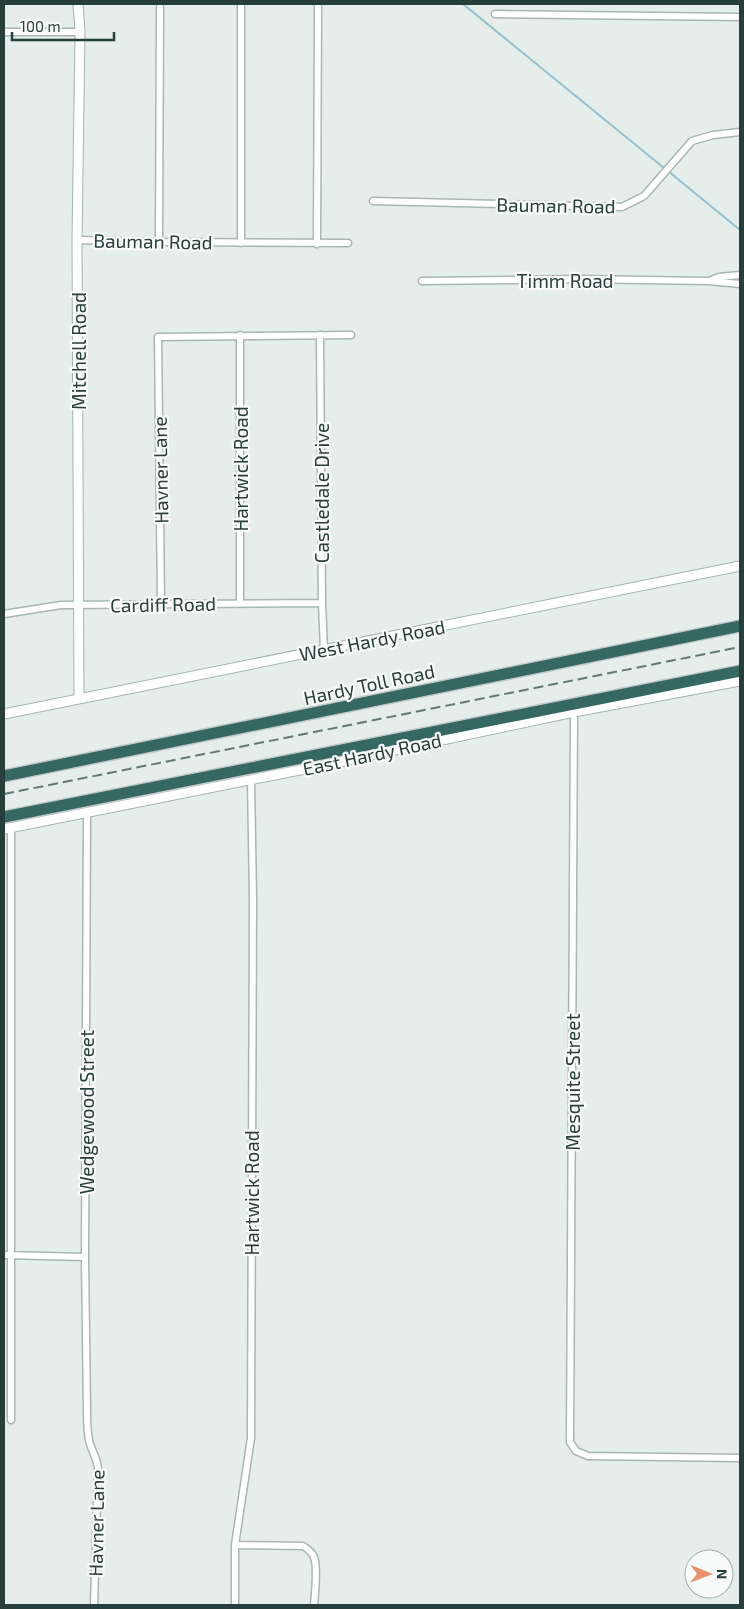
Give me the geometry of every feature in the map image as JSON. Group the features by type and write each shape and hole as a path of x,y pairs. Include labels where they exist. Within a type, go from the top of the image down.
{"highway":[{"name":"Hardy Toll Road","path":"4,776 740,626"},
{"path":"4,817 740,671"}],"main road":[{"name":"Mitchell Road","path":"78,4 80,32 77,240 79,699"},
{"name":"West Hardy Road","path":"4,714 740,566"},
{"name":"East Hardy Road","path":"7,828 574,712 740,681"}],"street":[{"path":"316,244 318,5"},
{"path":"159,242 160,6"},
{"path":"241,6 241,243"},
{"path":"495,14 740,16"},
{"path":"4,32 80,32"},
{"name":"Bauman Road","path":"373,201 622,207 644,196 692,141 712,135 740,132"},
{"name":"Bauman Road","path":"77,240 348,243"},
{"name":"Timm Road","path":"708,281 719,277 740,275"},
{"name":"Timm Road","path":"422,280 579,279 708,281 740,284"},
{"path":"240,336 351,334"},
{"name":"Castledale Drive","path":"320,335 324,650"},
{"name":"Havner Lane","path":"161,604 158,337 240,336"},
{"name":"Hartwick Road","path":"240,336 240,603"},
{"name":"Cardiff Road","path":"4,614 61,605 322,603"},
{"name":"Mesquite Street","path":"574,712 570,1442 576,1451 588,1456 740,1458"},
{"name":"Hartwick Road","path":"234,1605 235,1545 251,1438 253,907 251,779"},
{"name":"Wedgewood Street","path":"87,812 87,1412"},
{"path":"7,828 11,1420"},
{"path":"4,1255 86,1257"},
{"name":"Havner Lane","path":"87,1412 88,1434 98,1468 94,1605"},
{"path":"235,1545 303,1546 310,1550 314,1556 315,1563 314,1605"}],"waterway":[{"path":"463,4 664,168"},
{"path":"668,171 740,230"}],"railway":[{"path":"4,794 740,647"}]}
